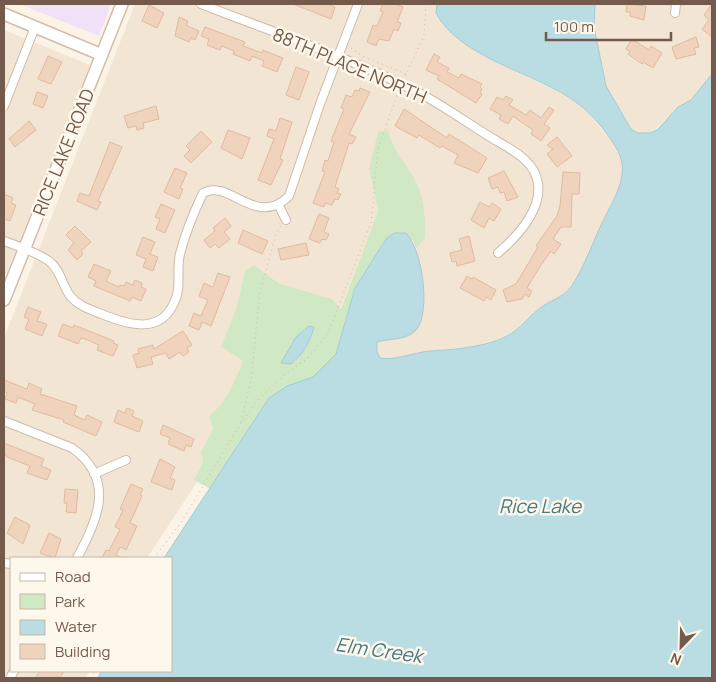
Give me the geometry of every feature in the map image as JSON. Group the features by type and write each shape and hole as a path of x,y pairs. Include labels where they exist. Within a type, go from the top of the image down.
{"street":[{"name":"RICE LAKE ROAD","path":"4,300 122,4"},
{"name":"88TH PLACE NORTH","path":"201,4 338,57 425,96 514,152 531,167 538,186 535,206 514,240 498,253"},
{"path":"4,240 48,261 56,268 70,296 79,304 128,324 146,325 156,322 174,304 177,295 180,254 203,193 215,190 257,207 279,206 290,196 320,104 358,4"},
{"path":"675,14 676,4"},
{"path":"4,14 102,55"},
{"path":"4,106 35,27"},
{"path":"279,206 286,220"},
{"path":"4,421 72,448 81,455 94,474 100,494 95,524 78,557"},
{"path":"94,474 126,460"}],"path":[{"path":"404,79 424,36 426,4"},
{"path":"348,46 357,53 406,74"},
{"path":"155,557 182,521 239,426 270,388 306,359 328,333 370,223 378,148 400,89"},
{"path":"239,426 251,380 260,292 276,234 286,220"}],"shaded area":[{"path":"19,4 111,4 99,36"},
{"path":"135,4 437,4 436,13 454,36 514,71 555,90 577,103 590,115 616,147 622,160 624,174 618,192 580,272 569,289 558,298 542,306 515,331 498,339 476,346 429,351 389,360 380,358 377,352 377,342 399,338 424,287 416,249 425,238 405,168 396,153 388,131 369,169 378,211 340,310 280,284 254,265 245,271 236,309 221,347 243,361 229,395 219,408 209,416 213,429 201,452 203,462 194,480 197,482 148,557 10,557 10,672 89,672 86,678 4,678 4,338"},
{"path":"595,4 712,4 712,74 691,100 678,107 651,133 638,133 631,129 606,86 594,27"},
{"path":"4,30 90,65 4,280"}],"green space":[{"path":"388,130 395,148 412,174 419,189 424,207 425,238 416,249 413,240 386,239 355,288 336,354 313,377 287,386 269,398 210,489 194,480 203,462 201,452 213,429 209,416 226,398 243,361 221,347 236,309 245,271 254,265 280,284 332,299 341,309 378,211 369,169 378,132"}],"water":[{"name":"Rice Lake","path":"437,4 595,4 594,27 606,86 631,129 638,133 651,133 658,129 678,107 691,100 712,74 712,678 98,678 101,672 172,672 172,557 165,557 269,398 287,386 313,377 336,354 355,288 386,239 394,233 406,233 412,241 420,265 424,294 421,320 417,329 408,336 377,342 377,352 380,358 386,359 496,341 515,331 540,308 568,291 581,271 620,183 622,165 620,155 615,146 598,123 577,103 561,92 481,54 447,29 436,13"},
{"path":"309,326 314,327 308,343 302,352 291,364 281,363 296,337"}],"building":[{"path":"293,4 327,4 335,7 331,19"},
{"path":"383,4 395,4 403,7 397,22 401,23 398,31 394,29 389,41 379,39 376,46 367,42 373,25 377,26 383,12 380,11"},
{"path":"627,4 646,6 644,20 630,16 630,12 626,12"},
{"path":"712,4 712,37 702,29 709,20 704,15"},
{"path":"149,5 164,13 157,28 142,21"},
{"path":"179,17 188,21 186,25 199,31 195,40 191,38 189,42 175,36"},
{"path":"205,27 245,42 243,46 262,53 263,50 283,58 277,72 262,66 264,61 252,56 250,61 233,54 234,51 222,46 220,50 207,45 209,39 201,36"},
{"path":"696,37 699,47 694,48 696,54 676,59 672,47"},
{"path":"632,39 649,50 651,46 662,53 653,68 643,62 642,64 628,54 630,52 626,49"},
{"path":"434,54 440,57 437,62 449,68 447,72 459,78 461,74 482,84 480,93 482,94 476,103 437,79 439,76 426,70"},
{"path":"48,56 62,62 51,84 38,79"},
{"path":"296,67 309,72 299,100 286,95"},
{"path":"360,88 370,92 349,134 356,137 352,144 349,143 335,187 339,189 337,193 341,194 332,205 325,203 324,207 313,203 325,172 322,171 325,160 328,161 334,142 331,141 344,109 341,108 346,95 352,97 355,90 359,91"},
{"path":"37,92 48,96 43,108 33,104"},
{"path":"506,96 513,100 509,105 526,115 530,110 541,118 549,107 554,110 544,124 550,128 541,141 531,134 533,130 513,116 508,124 499,119 501,115 490,109 497,97 503,100"},
{"path":"156,106 159,119 143,123 144,128 137,130 136,126 128,128 124,116"},
{"path":"404,109 447,138 449,134 487,158 478,173 454,163 458,155 442,146 440,148 419,135 417,138 395,126"},
{"path":"280,118 292,122 280,159 283,160 271,185 258,180 274,139 267,136 269,129 276,131"},
{"path":"29,121 36,130 15,147 9,139"},
{"path":"228,130 250,138 242,159 221,148"},
{"path":"201,131 212,142 191,163 184,156 190,150 186,146"},
{"path":"557,137 572,156 557,167 547,154 553,149 547,145"},
{"path":"110,142 122,147 98,201 101,202 97,210 77,201 80,193 89,196"},
{"path":"175,168 187,173 180,188 183,189 179,199 164,192"},
{"path":"504,171 518,197 507,201 504,192 500,193 498,187 492,189 488,178"},
{"path":"563,172 580,173 579,194 572,194 571,227 561,227 553,239 561,244 554,254 551,251 527,288 532,291 529,297 525,294 522,299 507,302 503,290 516,284 538,247 536,246 557,216 560,206"},
{"path":"4,194 13,198 11,203 16,205 10,221 4,219"},
{"path":"480,202 489,207 492,203 501,209 494,221 489,218 484,228 471,220"},
{"path":"161,204 175,210 165,233 156,229 160,219 155,217"},
{"path":"319,214 329,218 324,232 329,234 326,240 322,239 320,243 309,239"},
{"path":"225,218 231,226 224,232 230,239 219,248 215,244 210,248 204,240 215,231 213,228"},
{"path":"75,226 91,242 81,251 83,254 77,260 68,250 74,243 66,235"},
{"path":"243,230 268,241 262,254 238,243"},
{"path":"469,236 475,261 457,266 456,261 452,262 450,253 462,250 459,239"},
{"path":"143,237 155,242 150,254 158,257 153,271 143,267 146,259 136,255"},
{"path":"306,243 309,255 281,260 278,249"},
{"path":"94,264 111,271 106,281 119,287 120,285 124,286 126,282 133,285 135,280 142,283 141,287 146,289 141,301 132,297 130,301 94,286 96,281 88,277"},
{"path":"218,273 230,277 211,326 202,322 199,330 189,326 194,313 201,316 208,300 199,296 204,283 213,287"},
{"path":"467,276 472,279 473,277 496,290 491,300 486,297 484,301 460,288"},
{"path":"28,307 41,312 37,321 47,324 42,336 25,329 29,319 24,317"},
{"path":"63,324 73,328 74,325 114,341 113,343 118,345 113,356 97,350 99,345 85,339 81,338 78,344 58,336"},
{"path":"183,331 192,345 187,348 189,352 183,356 180,352 169,359 166,353 151,357 153,364 137,368 133,355 139,353 138,349 153,345 154,349"},
{"path":"4,380 27,389 29,383 42,389 40,394 77,406 74,415 85,420 87,415 102,422 96,436 63,422 64,420 32,410 35,404 18,397 16,403 5,399 7,393 4,391"},
{"path":"127,408 134,411 132,416 143,421 139,432 114,422 118,410 125,413"},
{"path":"163,425 194,439 191,447 186,445 184,451 168,444 170,438 160,434"},
{"path":"4,443 44,459 41,466 51,470 47,480 27,473 30,466 7,457 4,453"},
{"path":"160,459 175,467 170,478 175,480 172,490 151,482"},
{"path":"131,484 143,489 140,495 142,496 130,523 137,526 126,550 120,547 116,555 121,557 102,557 106,550 109,551 120,529 115,527 123,510 120,509"},
{"path":"65,489 78,490 76,513 66,512 67,503 64,503"},
{"path":"15,517 30,525 23,544 7,533"},
{"path":"49,533 61,539 55,557 40,553"},
{"path":"39,672 63,672 60,678 35,678"}],"water label":[{"name":"Elm Creek","path":"379,650"}]}
